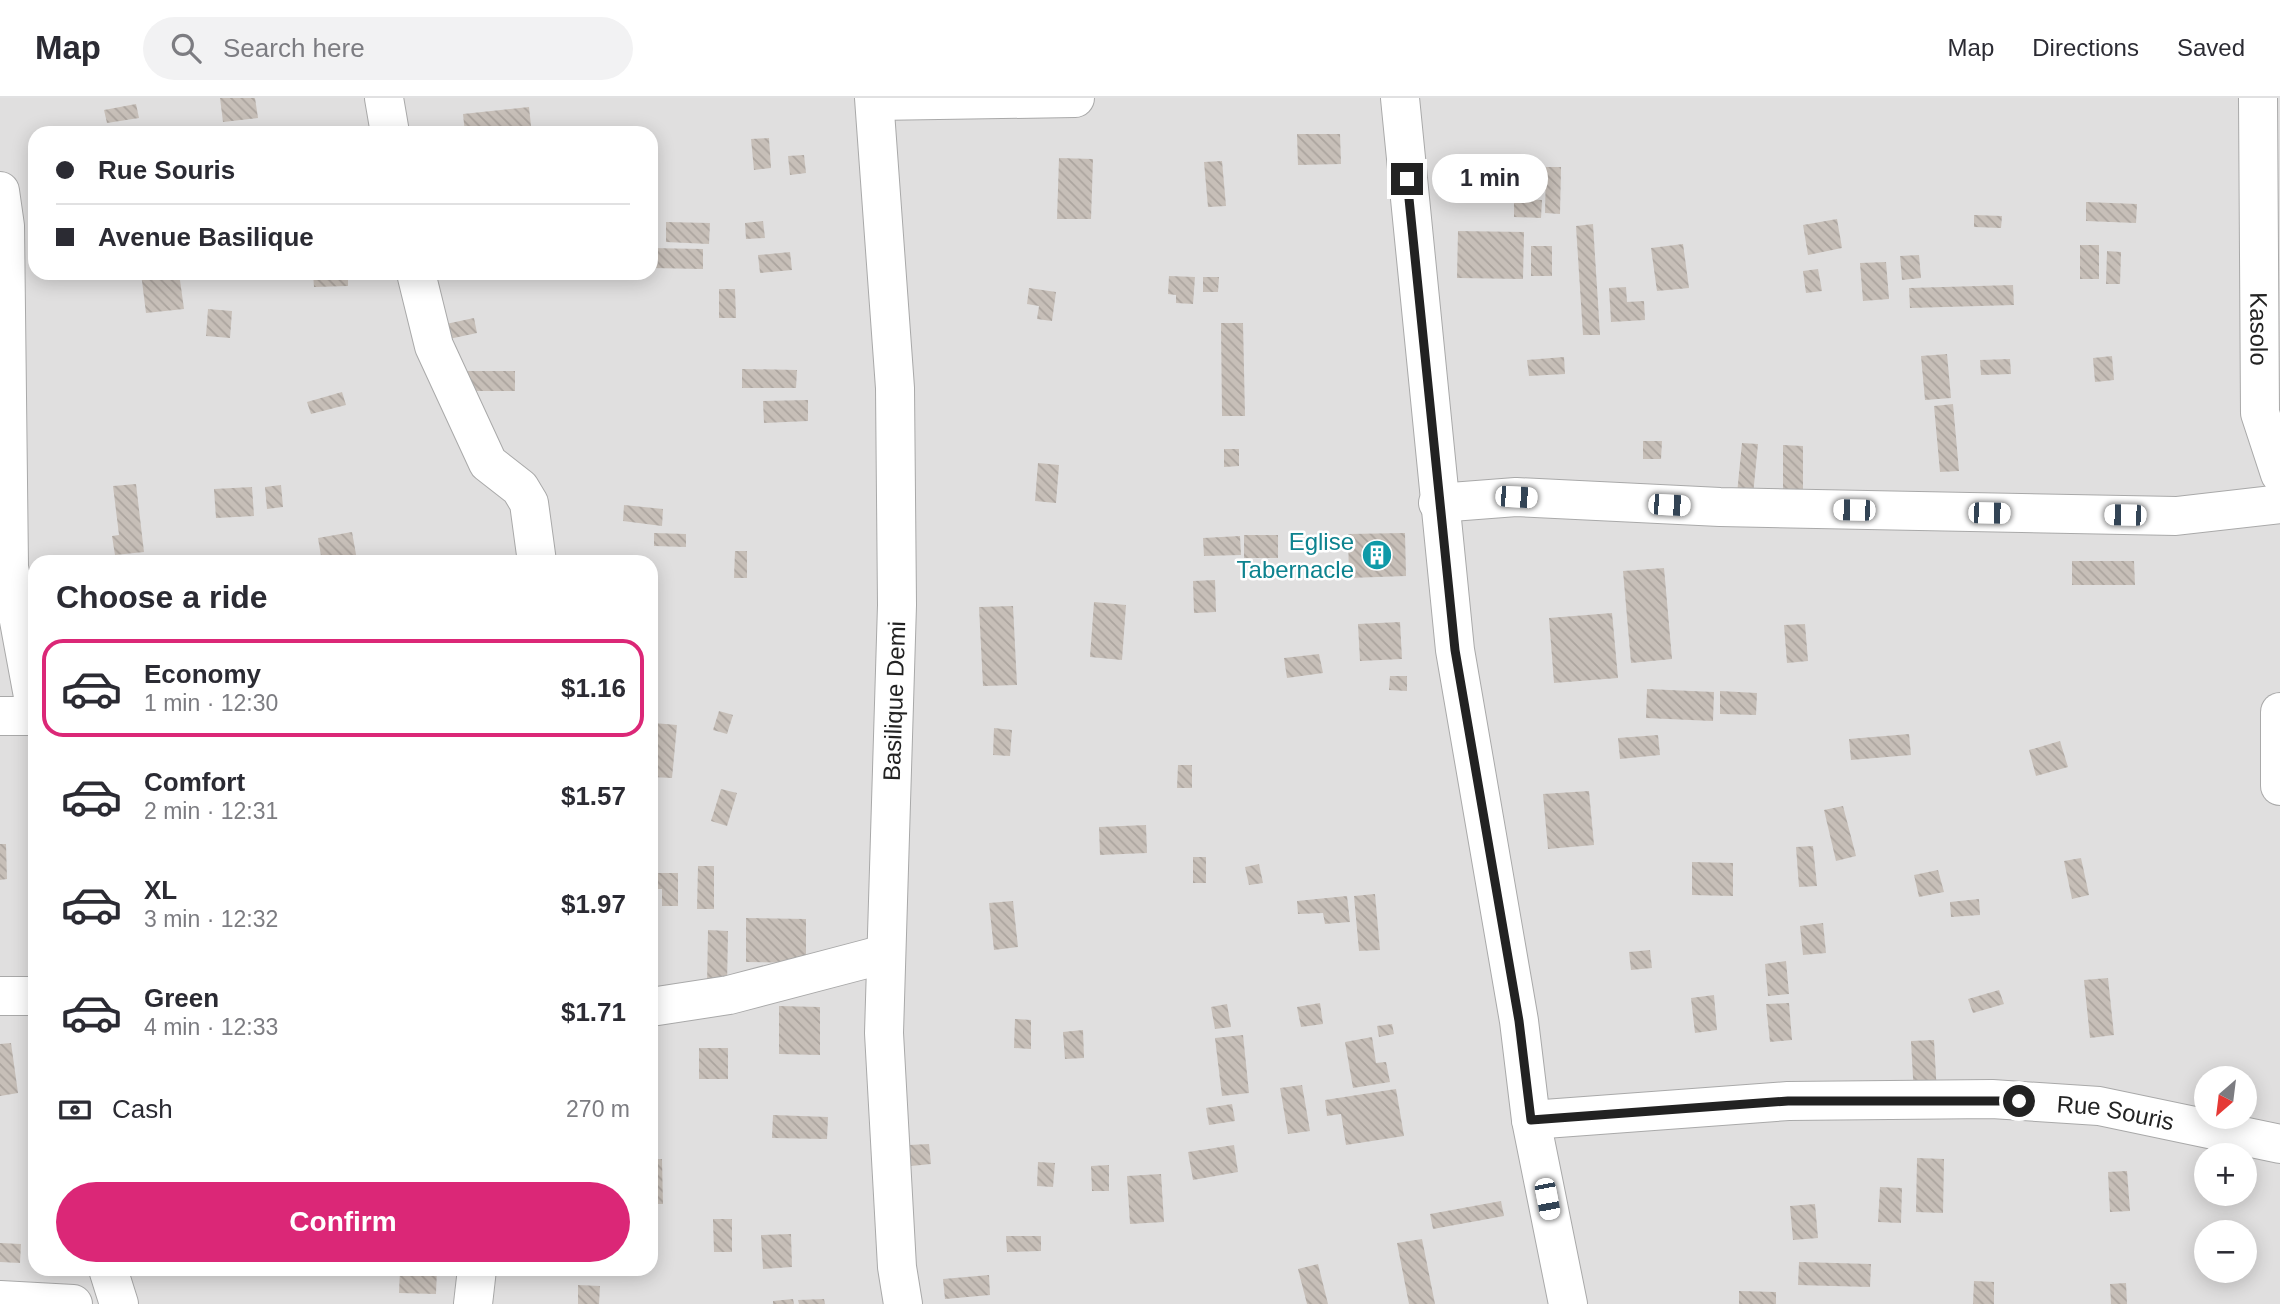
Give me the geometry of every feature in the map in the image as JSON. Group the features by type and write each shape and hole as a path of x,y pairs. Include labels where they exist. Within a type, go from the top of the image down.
{"street":[{"path":"384,98 389,126"},
{"path":"874,100 1075,98"},
{"path":"1400,98 1438,503 1455,650 1517,1008 1531,1120 1568,1304"},
{"name":"Kasolo","path":"2258,98 2260,413 2280,474"},
{"name":"Basilique Demi","path":"874,100 895,415 897,605 885,954 889,1116 897,1267 903,1304"},
{"path":"0,191 5,226 9,567 28,669"},
{"path":"418,280 434,346 488,463 520,488 529,503 536,555"},
{"path":"1438,503 1516,497 1720,507 2176,516 2280,504"},
{"path":"2280,712 2280,786"},
{"path":"0,716 28,716"},
{"path":"658,1006 729,995 885,954"},
{"path":"0,996 28,996"},
{"name":"Rue Souris","path":"1531,1120 1788,1101 1992,1100 2099,1106 2280,1144"},
{"path":"110,1276 119,1304"},
{"path":"473,1304 476,1276"},
{"path":"0,1300 73,1304"}],"shaded area":[{"path":"0,98 2280,98 2280,1304 0,1304"}],"building":[{"path":"220,98 255,98 258,118 223,122"},
{"path":"136,104 139,118 107,123 104,110"},
{"path":"529,107 531,126 464,126 463,114"},
{"path":"1297,134 1340,134 1341,164 1298,165"},
{"path":"769,138 771,168 754,170 751,139"},
{"path":"804,155 806,173 790,175 788,156"},
{"path":"1059,158 1093,159 1091,219 1057,219"},
{"path":"1222,161 1226,206 1208,207 1204,162"},
{"path":"1546,167 1561,167 1560,214 1545,213"},
{"path":"1514,199 1542,200 1541,218 1514,217"},
{"path":"2086,202 2137,204 2136,223 2086,221"},
{"path":"1974,215 2002,216 2001,228 1974,227"},
{"path":"1837,219 1842,248 1808,255 1803,225"},
{"path":"763,221 765,238 746,239 745,223"},
{"path":"666,222 710,223 709,244 666,242"},
{"path":"1593,224 1600,335 1583,335 1576,226"},
{"path":"1458,231 1524,232 1523,279 1457,278"},
{"path":"1683,244 1689,288 1657,291 1651,248"},
{"path":"2080,245 2099,245 2099,279 2080,279"},
{"path":"1531,246 1552,246 1552,276 1531,276"},
{"path":"658,248 703,249 703,269 658,268"},
{"path":"2107,251 2121,252 2120,284 2106,284"},
{"path":"790,252 792,270 760,273 758,255"},
{"path":"1919,255 1921,278 1902,280 1900,256"},
{"path":"1886,262 1889,299 1863,301 1860,263"},
{"path":"1818,269 1822,291 1806,293 1803,271"},
{"path":"1169,276 1195,277 1193,304 1176,303 1176,295 1168,294"},
{"path":"1203,277 1219,277 1218,292 1203,292"},
{"path":"142,280 180,280 184,309 146,313"},
{"path":"314,280 348,280 348,286 314,287"},
{"path":"2013,285 2014,305 1910,308 1909,288"},
{"path":"1626,287 1627,302 1644,301 1645,320 1611,322 1609,288"},
{"path":"1029,288 1056,292 1052,321 1037,319 1039,306 1027,304"},
{"path":"719,289 735,289 736,318 719,318"},
{"path":"208,309 232,311 230,338 206,336"},
{"path":"474,318 477,333 449,339 446,324"},
{"path":"1221,323 1243,323 1245,416 1222,416"},
{"path":"1947,354 1951,398 1925,400 1921,356"},
{"path":"2112,356 2114,380 2095,382 2093,358"},
{"path":"1564,357 1565,374 1529,376 1527,360"},
{"path":"2010,359 2011,374 1981,375 1980,360"},
{"path":"742,369 797,370 796,388 742,388"},
{"path":"463,371 515,371 515,391 463,391"},
{"path":"342,392 346,405 311,414 307,402"},
{"path":"808,400 808,421 764,423 763,401"},
{"path":"1953,404 1959,471 1940,472 1934,406"},
{"path":"1643,441 1662,441 1661,459 1643,459"},
{"path":"1742,443 1758,444 1752,505 1736,504"},
{"path":"1783,445 1803,446 1803,504 1783,504"},
{"path":"1224,449 1239,449 1239,466 1224,467"},
{"path":"1038,463 1059,465 1056,503 1035,501"},
{"path":"136,484 144,552 115,555 112,536 119,535 113,486"},
{"path":"281,485 283,507 267,509 265,487"},
{"path":"252,487 254,516 216,518 214,489"},
{"path":"624,505 663,509 662,526 623,521"},
{"path":"352,532 356,555 321,555 318,538"},
{"path":"654,533 686,534 686,547 654,546"},
{"name":"Eglise Tabernacle","path":"1405,533 1406,576 1349,578 1348,534"},
{"path":"1244,535 1278,535 1278,558 1244,558"},
{"path":"1240,536 1241,555 1204,556 1203,538"},
{"path":"735,551 747,551 747,578 734,578"},
{"path":"2072,561 2134,561 2135,585 2072,585"},
{"path":"1664,568 1672,659 1631,663 1623,571"},
{"path":"1215,580 1216,612 1194,613 1193,581"},
{"path":"1094,602 1126,605 1122,660 1090,657"},
{"path":"1013,606 1017,685 983,686 979,607"},
{"path":"1612,613 1618,678 1554,683 1549,618"},
{"path":"1400,622 1402,659 1360,661 1358,624"},
{"path":"1805,624 1808,661 1787,663 1784,625"},
{"path":"1319,654 1323,673 1287,678 1284,658"},
{"path":"1390,676 1407,676 1407,691 1389,690"},
{"path":"1647,689 1714,692 1713,721 1646,718"},
{"path":"1720,691 1757,693 1756,715 1720,714"},
{"path":"719,711 733,715 727,734 713,730"},
{"path":"658,723 677,725 672,778 658,777"},
{"path":"994,728 1012,730 1010,756 993,755"},
{"path":"1909,734 1911,755 1851,760 1849,739"},
{"path":"1658,735 1660,755 1620,759 1618,738"},
{"path":"2060,741 2068,767 2036,776 2029,750"},
{"path":"1178,765 1192,765 1192,788 1177,788"},
{"path":"721,789 737,793 727,826 711,821"},
{"path":"1589,791 1594,845 1548,849 1543,794"},
{"path":"1843,806 1856,856 1836,861 1824,810"},
{"path":"1146,825 1147,853 1100,855 1099,827"},
{"path":"0,844 6,844 7,879 0,880"},
{"path":"1813,846 1817,886 1799,887 1796,847"},
{"path":"1193,857 1206,857 1206,883 1193,883"},
{"path":"2081,858 2089,895 2072,899 2064,861"},
{"path":"1692,862 1733,863 1733,896 1692,895"},
{"path":"1259,864 1263,883 1249,885 1245,867"},
{"path":"698,866 714,866 714,909 697,909"},
{"path":"1938,870 1944,892 1919,897 1914,875"},
{"path":"658,873 678,873 678,906 662,906 662,889 658,889"},
{"path":"1375,894 1380,950 1359,951 1354,896"},
{"path":"1347,896 1350,922 1325,924 1323,913 1298,914 1297,901"},
{"path":"1979,899 1980,915 1951,917 1950,902"},
{"path":"1013,901 1018,947 994,950 989,903"},
{"path":"746,918 806,919 806,963 746,962"},
{"path":"1823,923 1826,953 1803,955 1800,926"},
{"path":"708,930 728,931 727,986 707,986"},
{"path":"1650,950 1652,968 1631,970 1629,952"},
{"path":"1786,961 1789,994 1768,996 1765,964"},
{"path":"2108,978 2114,1035 2090,1038 2084,980"},
{"path":"1999,990 2004,1004 1973,1013 1968,999"},
{"path":"1714,995 1717,1030 1695,1033 1691,998"},
{"path":"1320,1003 1323,1024 1301,1027 1297,1007"},
{"path":"1789,1003 1792,1040 1770,1042 1766,1004"},
{"path":"1227,1004 1231,1027 1215,1029 1211,1007"},
{"path":"779,1006 820,1007 820,1055 779,1054"},
{"path":"1015,1019 1031,1020 1031,1049 1014,1048"},
{"path":"1392,1024 1394,1034 1379,1037 1377,1026"},
{"path":"1083,1030 1084,1058 1065,1059 1063,1032"},
{"path":"1243,1035 1249,1093 1222,1096 1215,1038"},
{"path":"1372,1037 1376,1063 1386,1062 1390,1082 1353,1088 1345,1042"},
{"path":"1934,1040 1937,1095 1914,1097 1911,1041"},
{"path":"11,1043 18,1093 0,1096 0,1044"},
{"path":"699,1048 728,1048 728,1079 699,1079"},
{"path":"1302,1085 1310,1131 1288,1134 1280,1088"},
{"path":"1396,1089 1404,1136 1346,1145 1341,1114 1327,1116 1325,1100"},
{"path":"1232,1104 1235,1121 1209,1125 1206,1108"},
{"path":"773,1115 828,1117 827,1139 772,1138"},
{"path":"929,1144 931,1164 911,1166 909,1145"},
{"path":"1234,1145 1238,1172 1193,1180 1188,1152"},
{"path":"1917,1158 1944,1159 1943,1213 1916,1212"},
{"path":"658,1159 662,1159 663,1204 658,1204"},
{"path":"1038,1162 1055,1163 1053,1187 1037,1186"},
{"path":"1109,1165 1109,1191 1092,1191 1091,1166"},
{"path":"2127,1171 2130,1211 2110,1212 2108,1172"},
{"path":"1161,1174 1164,1222 1130,1224 1127,1176"},
{"path":"1880,1187 1902,1188 1901,1223 1878,1222"},
{"path":"1501,1201 1504,1216 1433,1229 1430,1214"},
{"path":"1815,1204 1818,1238 1793,1240 1790,1206"},
{"path":"713,1219 732,1219 732,1252 714,1252"},
{"path":"791,1234 792,1267 763,1269 761,1235"},
{"path":"1006,1236 1041,1236 1041,1251 1007,1252"},
{"path":"1422,1239 1435,1304 1409,1304 1397,1243"},
{"path":"0,1243 21,1244 20,1263 0,1262"},
{"path":"1799,1262 1871,1264 1870,1287 1798,1285"},
{"path":"1318,1264 1328,1304 1307,1304 1298,1269"},
{"path":"989,1275 990,1295 945,1299 943,1279"},
{"path":"400,1276 437,1276 436,1294 399,1293"},
{"path":"1974,1281 1994,1282 1994,1304 1973,1304"},
{"path":"2126,1283 2127,1304 2111,1304 2110,1284"},
{"path":"578,1285 600,1286 599,1304 578,1304"},
{"path":"1739,1291 1776,1292 1776,1304 1739,1304"},
{"path":"793,1299 794,1304 773,1304 773,1301"},
{"path":"824,1299 825,1304 799,1304 798,1300"}],"place":[{"name":"Eglise Tabernacle","path":"1377,555"}],"route":[{"path":"1407,179 1455,650 1519,1021 1531,1120 1788,1101 2019,1101"}]}
